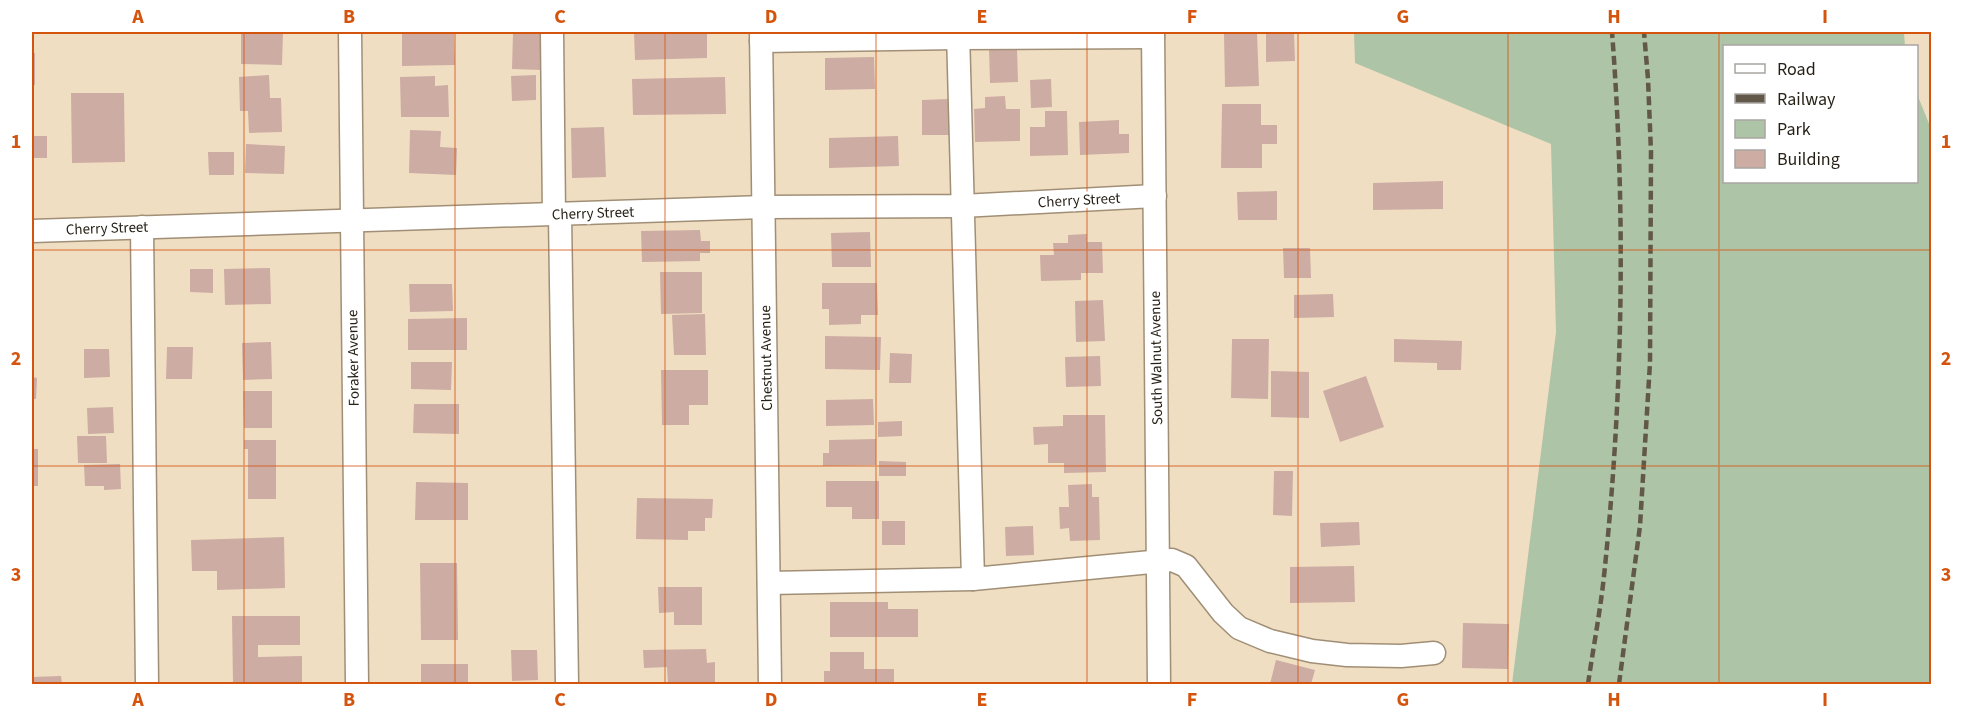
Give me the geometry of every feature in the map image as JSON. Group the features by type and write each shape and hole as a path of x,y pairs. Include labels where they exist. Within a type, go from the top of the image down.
{"street":[{"name":"Foraker Avenue","path":"350,32 357,684"},
{"path":"552,32 567,684"},
{"path":"761,36 1153,34"},
{"name":"South Walnut Avenue","path":"1153,34 1159,684"},
{"path":"958,35 973,579"},
{"name":"Chestnut Avenue","path":"761,36 770,684"},
{"name":"Cherry Street","path":"32,231 764,207 962,206 1155,196"},
{"path":"142,227 147,684"},
{"path":"769,583 973,579 1172,560 1186,566 1223,613 1239,628 1270,641 1312,651 1347,655 1401,656 1434,653"}],"green space":[{"path":"1354,32 1904,32 1905,45 1723,45 1723,183 1918,183 1918,96 1932,131 1931,684 1512,684 1556,332 1551,144 1355,63"}],"building":[{"path":"241,32 283,32 282,65 241,64"},
{"path":"402,32 454,32 455,65 402,66"},
{"path":"634,32 707,32 707,58 635,60"},
{"path":"513,33 543,33 542,70 512,69"},
{"path":"1257,33 1259,86 1225,87 1224,34"},
{"path":"1294,33 1295,61 1266,62 1266,34"},
{"path":"1017,48 1018,82 990,83 989,49"},
{"path":"32,53 35,53 35,85 32,85"},
{"path":"874,57 875,89 825,90 825,58"},
{"path":"269,75 270,98 281,98 282,132 249,133 248,111 240,111 239,77"},
{"path":"536,75 536,100 512,101 511,76"},
{"path":"435,76 435,86 448,85 449,117 401,117 400,77"},
{"path":"725,77 726,114 633,115 632,79"},
{"path":"1051,79 1052,107 1031,108 1030,80"},
{"path":"71,93 124,93 125,162 72,163"},
{"path":"1005,96 1006,109 1020,109 1020,141 975,142 974,109 985,108 985,97"},
{"path":"948,99 949,135 922,135 922,100"},
{"path":"1222,104 1261,104 1261,125 1277,125 1277,144 1262,144 1262,168 1221,168"},
{"path":"1045,111 1067,111 1068,155 1030,156 1030,127 1045,127"},
{"path":"1119,120 1119,134 1129,134 1129,153 1080,155 1079,122"},
{"path":"604,127 606,177 572,178 571,128"},
{"path":"410,130 441,131 440,147 457,148 456,175 409,173"},
{"path":"32,136 47,136 47,158 32,158"},
{"path":"898,136 899,166 829,168 829,138"},
{"path":"246,144 285,146 284,174 245,173"},
{"path":"208,152 234,152 234,175 209,175"},
{"path":"1443,181 1443,209 1373,210 1373,183"},
{"path":"1277,191 1277,220 1238,220 1237,192"},
{"path":"700,230 701,241 710,241 710,253 700,253 700,261 642,262 641,231"},
{"path":"870,232 871,267 832,267 831,233"},
{"path":"1087,234 1087,242 1102,242 1103,273 1081,273 1081,280 1041,281 1040,255 1054,255 1053,243 1068,243 1068,235"},
{"path":"1283,248 1310,248 1311,278 1284,278"},
{"path":"270,268 271,304 225,305 224,269"},
{"path":"190,269 213,269 213,293 190,292"},
{"path":"660,272 702,272 702,313 661,314"},
{"path":"822,283 877,283 878,315 861,315 861,324 829,325 829,309 822,309"},
{"path":"409,284 452,284 453,311 410,312"},
{"path":"1333,294 1334,317 1294,318 1294,295"},
{"path":"1103,300 1105,341 1076,342 1075,301"},
{"path":"705,314 706,355 674,355 672,315"},
{"path":"467,318 467,350 408,350 408,319"},
{"path":"825,336 881,337 880,370 825,369"},
{"path":"1232,339 1269,339 1268,399 1231,398"},
{"path":"1394,339 1462,341 1461,370 1437,370 1437,363 1394,362"},
{"path":"271,342 272,379 243,380 242,343"},
{"path":"167,347 193,347 192,379 166,379"},
{"path":"84,349 109,349 110,377 84,378"},
{"path":"890,353 912,354 911,383 889,383"},
{"path":"1100,356 1101,386 1066,387 1065,357"},
{"path":"411,362 452,362 451,390 411,389"},
{"path":"661,370 708,370 708,405 689,405 689,425 662,425"},
{"path":"1271,371 1309,372 1309,418 1271,417"},
{"path":"1366,376 1384,427 1340,442 1323,391"},
{"path":"32,377 37,378 36,399 32,399"},
{"path":"243,391 272,391 272,428 244,428"},
{"path":"873,399 874,425 826,426 826,400"},
{"path":"414,404 459,404 459,434 413,433"},
{"path":"113,407 114,433 88,434 87,408"},
{"path":"1063,415 1105,415 1106,472 1064,473 1064,463 1048,463 1048,444 1034,445 1033,427 1063,426"},
{"path":"902,421 902,436 878,437 878,422"},
{"path":"77,436 106,436 107,463 78,463"},
{"path":"876,439 876,465 823,466 823,453 829,453 829,440"},
{"path":"244,440 276,440 276,499 248,499 248,449 244,449"},
{"path":"32,449 38,449 38,486 32,486"},
{"path":"879,461 906,462 906,476 879,476"},
{"path":"120,464 121,489 104,490 104,486 85,486 84,465"},
{"path":"1274,471 1293,471 1292,516 1273,515"},
{"path":"826,481 879,481 879,519 852,519 852,507 826,507"},
{"path":"416,482 468,483 468,520 415,520"},
{"path":"1092,484 1092,497 1099,497 1100,540 1070,541 1069,528 1060,529 1059,507 1069,507 1068,485"},
{"path":"637,498 713,499 712,518 705,518 705,531 688,531 688,540 636,539"},
{"path":"882,521 905,521 905,545 882,545"},
{"path":"1359,522 1360,545 1321,547 1320,523"},
{"path":"1033,526 1034,555 1006,556 1005,527"},
{"path":"284,537 285,588 217,590 217,571 192,571 191,540"},
{"path":"420,563 457,563 458,640 421,640"},
{"path":"1354,566 1355,602 1290,603 1290,567"},
{"path":"658,587 702,587 702,625 674,625 674,612 659,613"},
{"path":"830,602 888,602 888,609 918,609 918,637 830,637"},
{"path":"232,616 300,616 300,645 258,645 258,657 302,656 302,684 233,684"},
{"path":"1463,623 1509,624 1508,669 1462,668"},
{"path":"706,649 707,663 715,662 715,683 668,684 667,667 644,668 643,650"},
{"path":"511,650 537,650 538,680 512,681"},
{"path":"830,652 864,652 864,669 894,669 894,684 824,684 824,671 830,671"},
{"path":"1276,660 1315,670 1311,684 1270,684"},
{"path":"421,664 468,664 468,684 421,684"},
{"path":"61,676 62,684 32,684 32,677"}],"railway":[{"path":"1588,684 1604,576 1619,372 1621,236 1612,32"},
{"path":"1619,684 1640,526 1650,363 1651,152 1644,32"}]}
